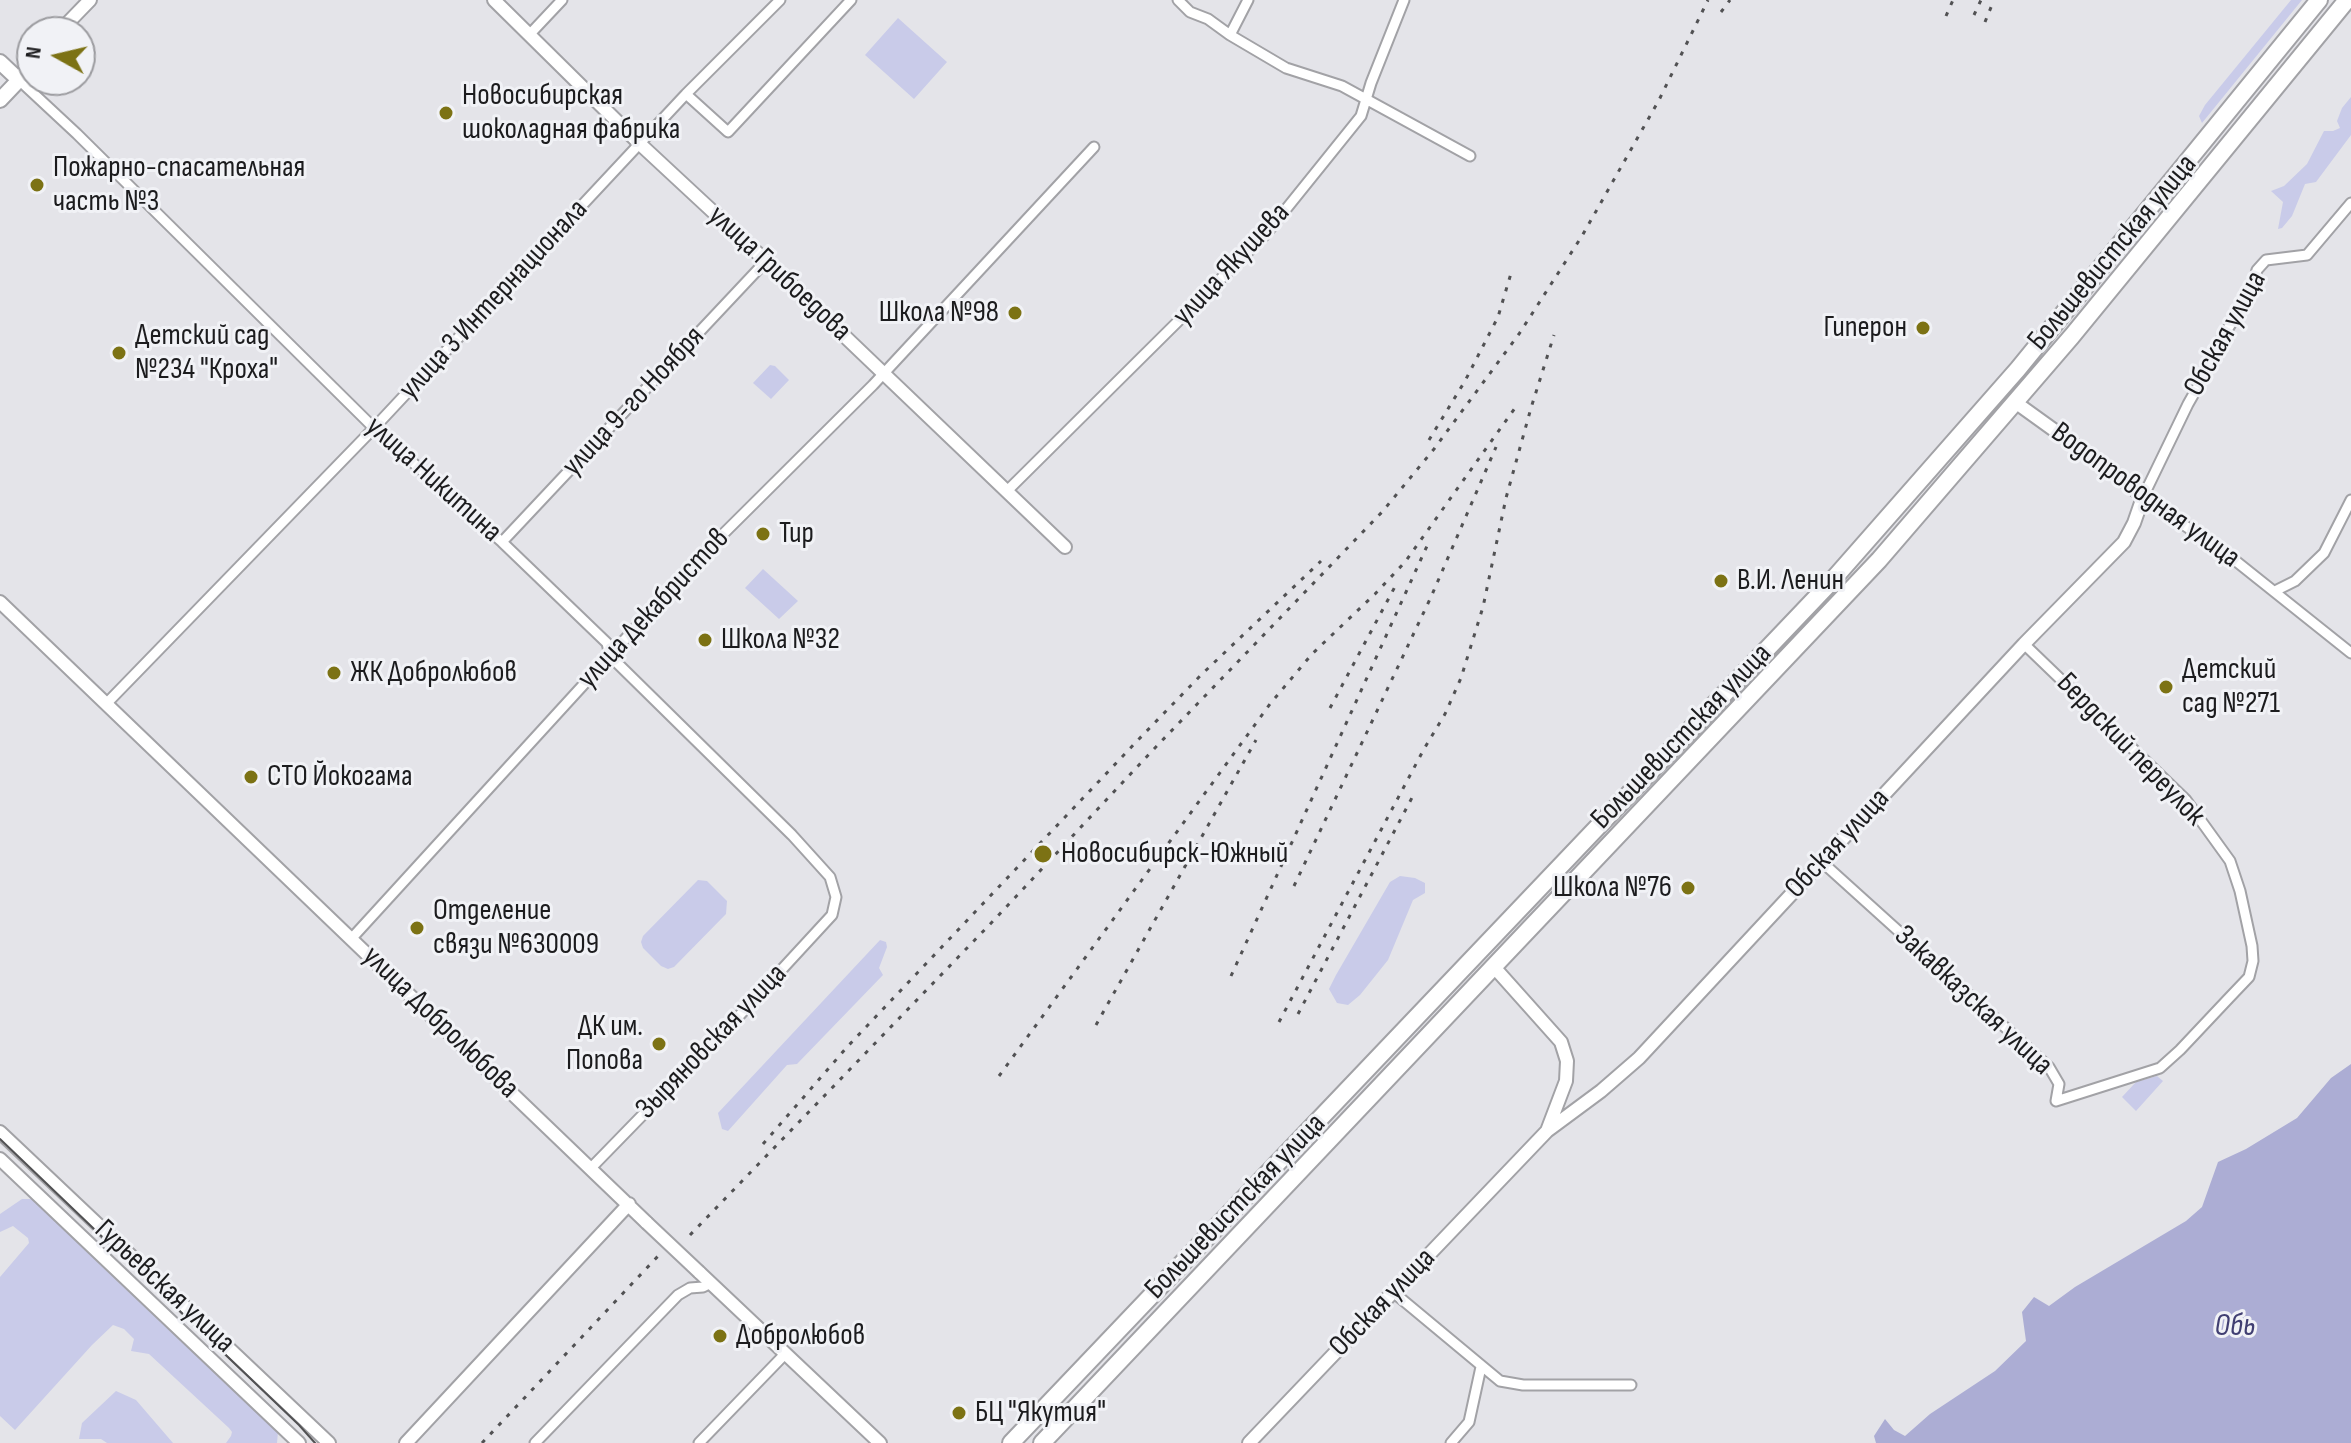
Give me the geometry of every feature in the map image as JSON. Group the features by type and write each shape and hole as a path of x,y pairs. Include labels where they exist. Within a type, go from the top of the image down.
{"highway":[{"name":"Большевистская улица","path":"1011,1443 1839,573 2018,369 2319,0"},
{"name":"Большевистская улица","path":"1042,1443 1845,598 2072,336 2347,0"}],"main road":[{"path":"0,100 16,83"}],"street":[{"path":"74,16 90,0"},
{"name":"улица Грибоедова","path":"494,0 640,144 1065,547"},
{"path":"530,34 562,0"},
{"name":"улица 3 Интернационала","path":"107,703 374,428 686,94 780,0"},
{"path":"686,94 728,132 851,0"},
{"path":"1178,0 1190,12 1208,19 1286,68 1342,86 1470,156"},
{"path":"1230,35 1248,0"},
{"name":"улица Якушева","path":"1006,492 1266,234 1361,116 1404,0"},
{"name":"улица Никитина","path":"36,96 374,428 502,542 607,643 610,656 792,835 830,877 836,897 832,915"},
{"name":"улица Декабристов","path":"352,938 702,555 884,373 1094,147"},
{"name":"Обская улица","path":"1249,1443 1547,1131 1639,1058 2024,644 2124,542 2188,404 2251,291 2257,270 2266,260 2307,255 2351,203"},
{"name":"улица 9-го Ноября","path":"502,542 766,261"},
{"name":"Водопроводная улица","path":"2015,402 2143,497 2232,558 2351,653"},
{"path":"2275,591 2295,581 2324,553 2351,500"},
{"name":"улица Добролюбова","path":"0,602 880,1443"},
{"name":"Бердский переулок","path":"2024,644 2186,800 2230,861"},
{"name":"Закавказская улица","path":"1822,862 2049,1067 2059,1084 2056,1101 2160,1068 2249,977 2253,961 2252,946 2230,861"},
{"name":"Зыряновская улица","path":"591,1168 832,915"},
{"path":"1494,967 1561,1042 1567,1061 1566,1081 1547,1131"},
{"name":"Гурьевская улица","path":"0,1132 329,1443"},
{"name":"Гурьевская улица","path":"0,1159 299,1443"},
{"path":"406,1443 629,1204"},
{"path":"535,1443 678,1295 690,1288 711,1283"},
{"path":"1393,1292 1495,1379 1523,1385 1631,1385"},
{"path":"699,1443 786,1353"},
{"path":"1451,1443 1469,1422 1481,1367"}],"shaded area":[{"path":"2291,0 2302,0 2202,123 2199,116 2205,105"},
{"path":"898,18 947,62 914,99 865,55"},
{"path":"2351,97 2351,135 2316,182 2305,184 2292,216 2278,229 2283,202 2271,191 2284,186 2307,164 2324,131 2340,128 2337,121"},
{"path":"770,365 789,380 771,399 753,383"},
{"path":"763,569 798,601 779,619 745,588"},
{"path":"1400,876 1425,883 1425,893 1413,900 1388,960 1360,995 1348,1005 1337,1003 1329,989 1390,882"},
{"path":"698,880 707,881 727,901 726,914 674,967 668,969 643,948 643,936"},
{"path":"880,940 886,942 887,947 879,968 883,975 797,1064 787,1065 728,1131 722,1129 718,1113"},
{"path":"2157,1076 2163,1081 2136,1111 2122,1097 2136,1082"},
{"path":"22,1199 32,1199 278,1432 277,1443 226,1443 232,1432 229,1428 149,1354 131,1351 134,1339 124,1329 113,1325 15,1430 0,1416 0,1277 29,1243 28,1238 13,1226 0,1232 0,1214"},
{"path":"116,1391 136,1400 173,1443 107,1443 101,1439 79,1439 82,1423"}],"water":[{"name":"Обь","path":"2351,1064 2351,1443 1876,1443 1874,1436 1885,1419 1894,1430 1905,1436 1930,1414 1995,1371 2026,1341 2022,1312 2034,1297 2049,1306 2075,1287 2186,1221 2202,1207 2218,1162 2297,1118 2331,1078"}],"tram line":[{"path":"0,1139 315,1443"}],"railway":[{"path":"690,1235 1382,512 1434,449 1519,334 1582,236 1659,100 1708,0"},
{"path":"1721,12 1730,0"},
{"path":"1946,16 1953,0"},
{"path":"1974,15 1981,0"},
{"path":"1985,22 1994,0"},
{"path":"1429,440 1465,381 1498,317 1512,270"},
{"path":"1279,1022 1445,714 1461,678 1483,607 1506,498 1554,335"},
{"path":"999,1076 1270,704 1312,654 1405,562 1515,408"},
{"path":"1294,886 1431,597 1496,447"},
{"path":"1231,976 1427,546"},
{"path":"763,1144 848,1046 1139,739 1201,675 1321,561"},
{"path":"1330,708 1398,581"},
{"path":"1096,1025 1256,740"},
{"path":"1298,1014 1415,792"},
{"path":"482,1443 660,1254"}],"place":[{"name":"Новосибирская шоколадная фабрика","path":"446,113"},
{"name":"Пожарно-спасательная часть №3","path":"37,185"},
{"name":"Школа №98","path":"1015,313"},
{"name":"Гиперон","path":"1923,328"},
{"name":"Детский сад №234 \"Кроха\"","path":"119,353"},
{"name":"Тир","path":"763,534"},
{"name":"В.И. Ленин","path":"1721,581"},
{"name":"Школа №32","path":"705,640"},
{"name":"ЖК Добролюбов","path":"334,673"},
{"name":"Детский сад №271","path":"2166,687"},
{"name":"СТО Йокогама","path":"251,777"},
{"name":"Новосибирск-Южный","path":"1043,854"},
{"name":"Школа №76","path":"1688,888"},
{"name":"Отделение связи №630009","path":"417,928"},
{"name":"ДК им. Попова","path":"659,1044"},
{"name":"Добролюбов","path":"720,1336"},
{"name":"БЦ \"Якутия\"","path":"959,1413"}]}
